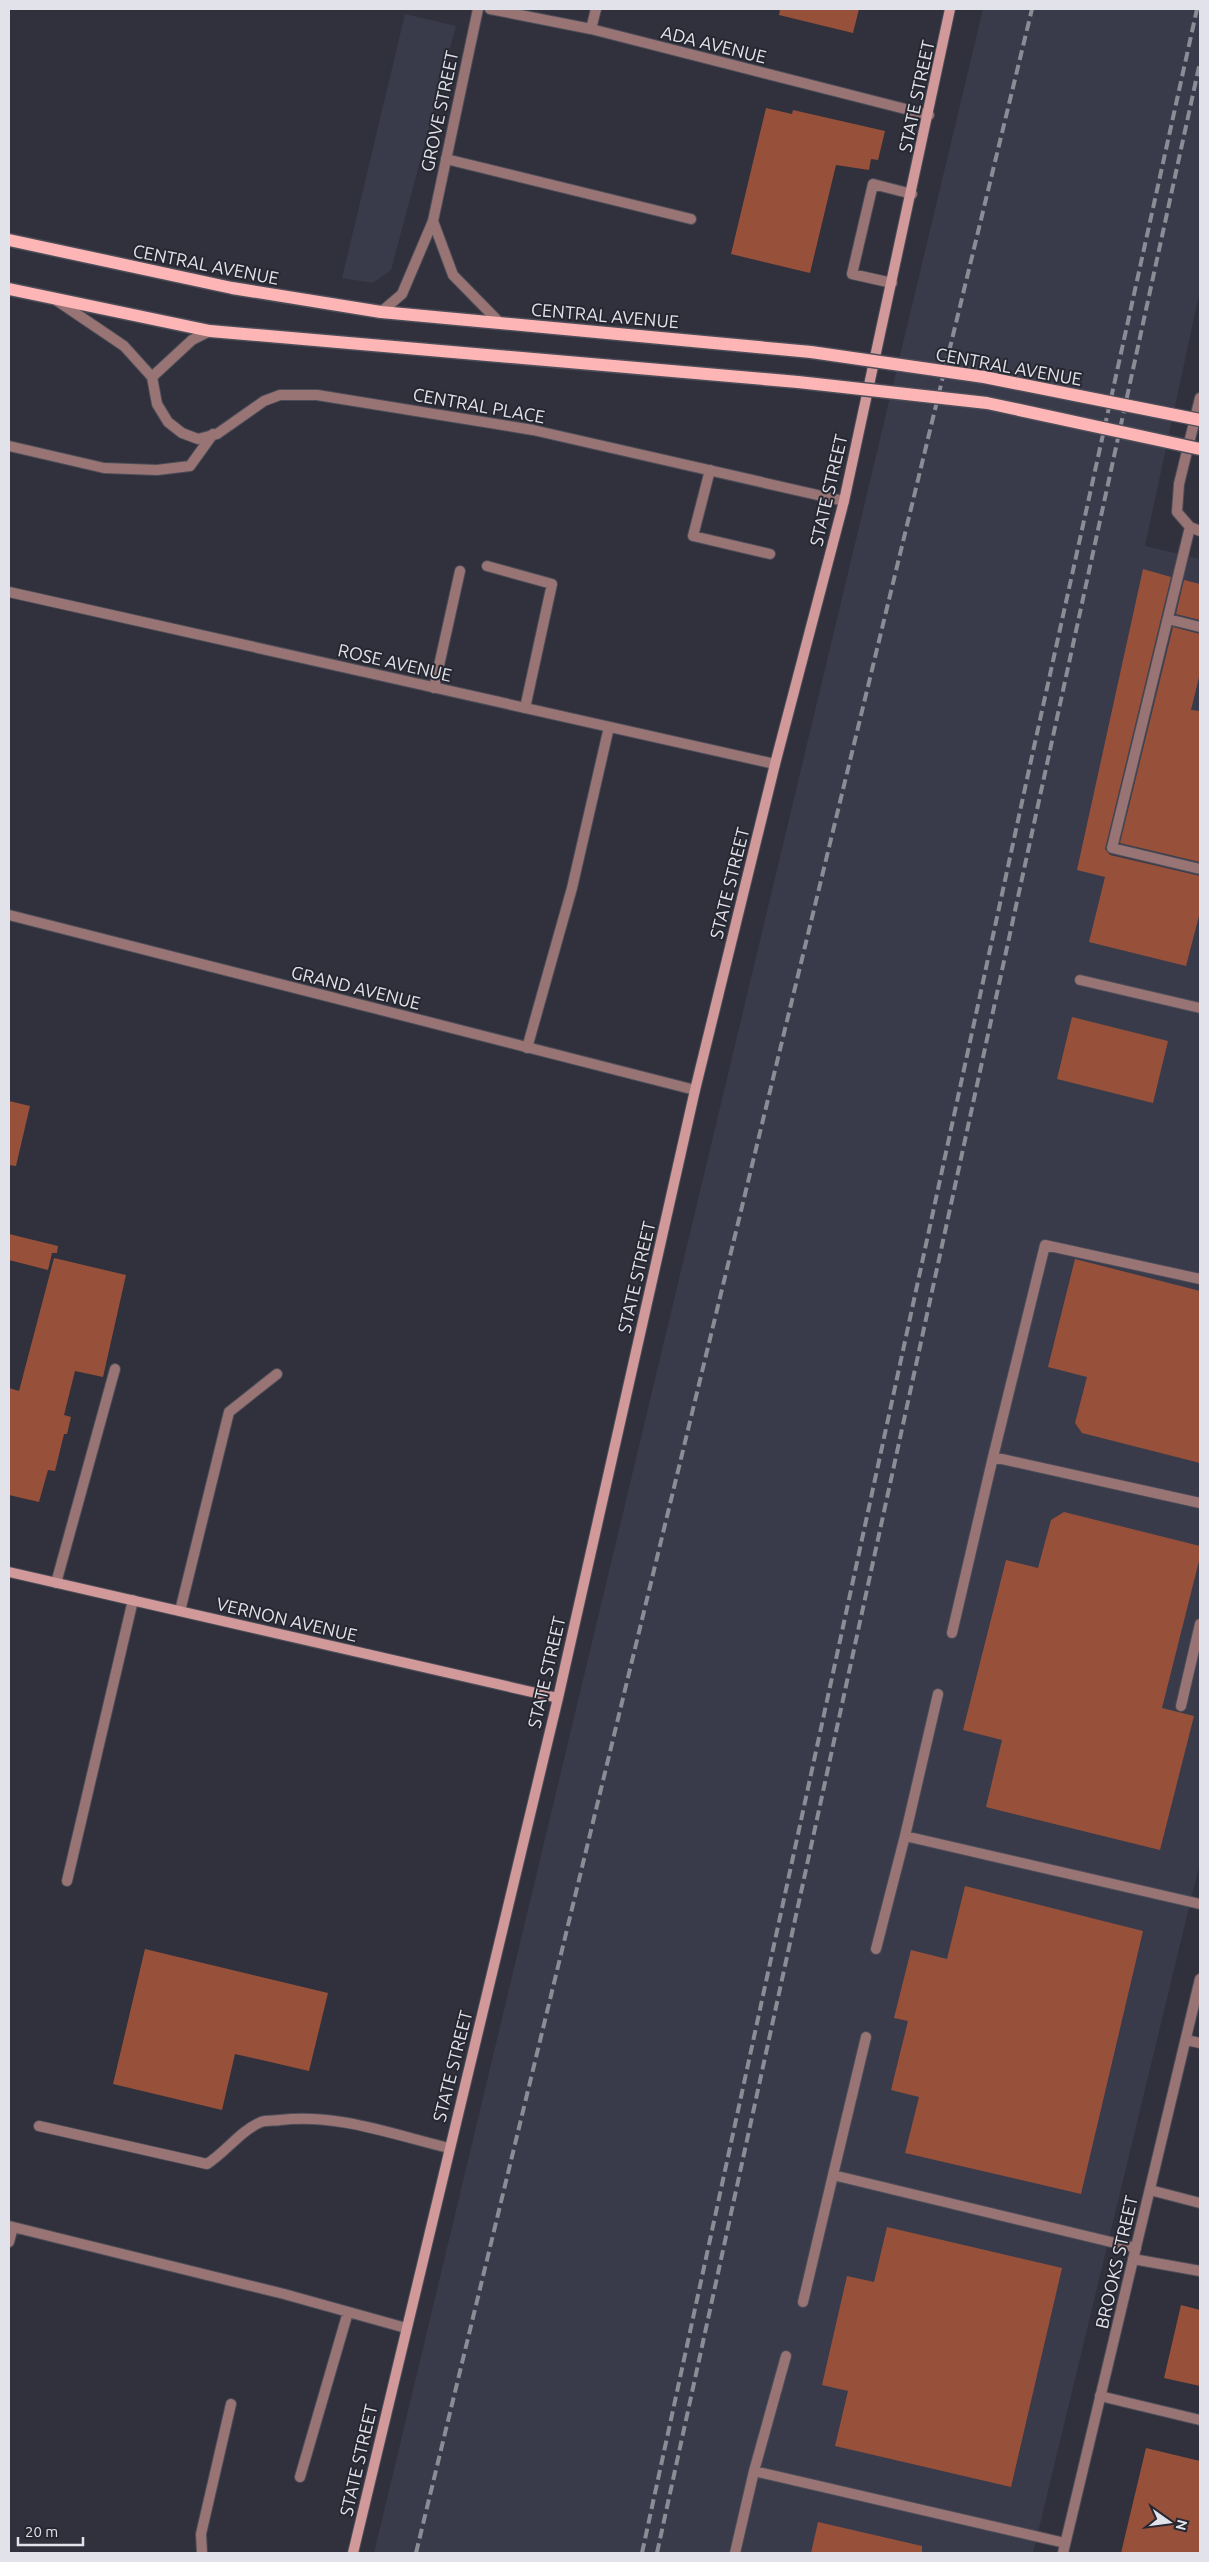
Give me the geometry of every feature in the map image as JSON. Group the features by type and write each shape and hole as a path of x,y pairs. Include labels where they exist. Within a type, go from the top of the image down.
{"main road":[{"name":"CENTRAL AVENUE","path":"9,240 232,288 382,312 735,343 811,352 984,377 1200,420"},
{"path":"9,289 210,331 798,382 987,403 1200,449"}],"street":[{"name":"GROVE STREET","path":"382,312 402,294 433,221 478,9"},
{"name":"ADA AVENUE","path":"490,9 590,30 929,114"},
{"path":"590,30 596,9"},
{"name":"STATE STREET","path":"353,2553 558,1698 695,1090 775,764 844,501 912,194 950,9"},
{"path":"446,159 691,219"},
{"path":"892,283 852,274 873,184 912,194"},
{"path":"433,221 453,275 500,323"},
{"path":"56,300 124,346 152,377 192,340 210,331"},
{"name":"CENTRAL PLACE","path":"152,377 157,404 168,422 182,433 198,439 213,434 280,395 317,395 534,430 844,501"},
{"path":"1200,398 1178,493 1176,512 1195,529 1168,619 1112,848 1200,869"},
{"path":"9,446 104,468 157,470 190,466 213,434"},
{"path":"710,470 692,536 770,554"},
{"path":"486,566 552,584 525,708"},
{"path":"434,688 460,571"},
{"name":"ROSE AVENUE","path":"9,592 775,764"},
{"path":"1168,619 1200,626"},
{"path":"527,1048 572,888 609,727"},
{"name":"GRAND AVENUE","path":"9,915 695,1090"},
{"path":"1080,980 1200,1008"},
{"path":"952,1633 1045,1245 1200,1279"},
{"path":"56,1583 115,1369"},
{"path":"180,1611 228,1412 277,1374"},
{"path":"993,1457 1200,1504"},
{"name":"VERNON AVENUE","path":"9,1572 558,1698"},
{"path":"67,1881 133,1600"},
{"path":"1181,1706 1200,1624"},
{"path":"876,1949 938,1694"},
{"path":"905,1836 1200,1904"},
{"name":"BROOKS STREET","path":"1064,2548 1200,1979"},
{"path":"803,2302 866,2037"},
{"path":"1186,2040 1200,2044"},
{"path":"39,2126 207,2164 219,2157 235,2140 262,2122 299,2118 335,2120 449,2148"},
{"path":"833,2175 1136,2248"},
{"path":"1150,2190 1200,2203"},
{"path":"9,2242 11,2227 284,2294 406,2328"},
{"path":"1133,2259 1200,2271"},
{"path":"300,2477 348,2312"},
{"path":"735,2553 754,2470 786,2356"},
{"path":"1100,2396 1200,2420"},
{"path":"202,2553 201,2534 232,2404"},
{"path":"754,2470 1064,2548"}],"shaded area":[{"path":"983,9 1200,9 1200,290 1145,546 1200,559 1200,1862 1033,2553 374,2553"},
{"path":"405,14 456,26 391,270 373,283 342,278"}],"building":[{"path":"780,9 859,9 853,33 779,15"},
{"path":"766,108 792,114 793,110 885,131 878,160 871,159 869,170 836,165 810,273 731,254"},
{"path":"1143,569 1171,577 1105,849 1110,855 1200,876 1200,912 1186,966 1089,942 1105,877 1077,870"},
{"path":"1184,580 1200,584 1200,620 1176,614"},
{"path":"1173,627 1200,634 1200,673 1191,710 1200,711 1200,862 1120,843"},
{"path":"1072,1017 1168,1041 1153,1103 1057,1079"},
{"path":"9,1101 30,1106 16,1166 9,1165"},
{"path":"9,1234 58,1246 57,1253 52,1253 48,1270 9,1260"},
{"path":"54,1258 126,1275 103,1377 75,1371 64,1415 71,1417 67,1434 64,1434 55,1471 48,1470 39,1502 9,1495 9,1388 19,1391"},
{"path":"1075,1259 1200,1291 1200,1463 1082,1433 1075,1423 1087,1377 1048,1367"},
{"path":"1064,1512 1200,1546 1200,1557 1162,1708 1194,1716 1160,1850 986,1807 1002,1740 963,1730 1006,1560 1038,1568 1051,1520"},
{"path":"965,1886 1143,1931 1081,2194 905,2153 919,2097 891,2090 908,2021 894,2018 911,1950 947,1959"},
{"path":"145,1949 328,1993 309,2071 235,2054 222,2110 113,2084"},
{"path":"887,2227 1062,2268 1011,2487 835,2446 848,2391 822,2385 847,2276 874,2282"},
{"path":"1181,2305 1200,2310 1200,2386 1164,2378"},
{"path":"1146,2448 1200,2461 1200,2553 1121,2553"},
{"path":"818,2522 922,2546 922,2553 811,2553"}],"railway":[{"path":"416,2553 1032,9"},
{"path":"642,2553 1032,756 1197,9"},
{"path":"657,2553 1200,62"}]}
